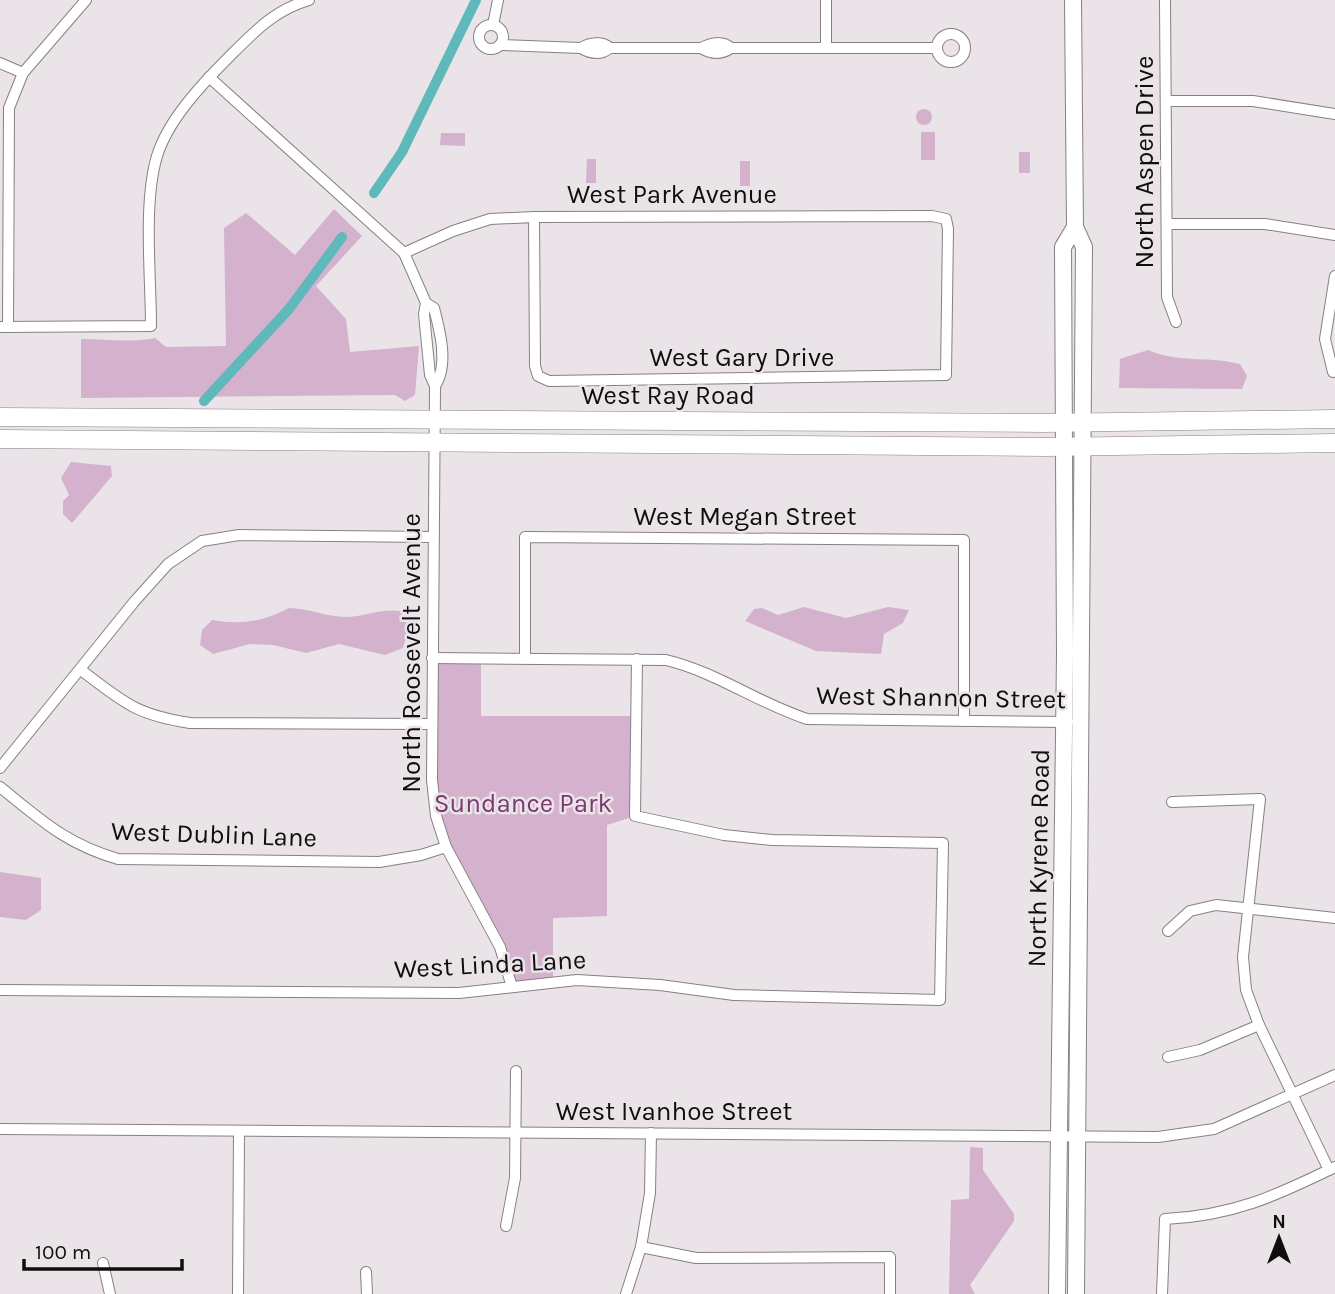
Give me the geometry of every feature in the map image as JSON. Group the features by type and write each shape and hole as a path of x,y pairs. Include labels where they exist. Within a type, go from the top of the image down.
{"main road":[{"path":"1073,0 1075,227"},
{"name":"North Kyrene Road","path":"1057,1294 1066,446 1063,247 1075,227"},
{"name":"North Kyrene Road","path":"1075,227 1084,247 1085,423 1076,1294"},
{"name":"West Ray Road","path":"0,417 1066,423 1335,419"},
{"name":"West Ray Road","path":"0,439 1066,446 1335,443"}],"street":[{"path":"86,0 23,73 9,108 3,192 4,327 151,326 151,180 158,154 169,130 209,77 268,18 309,0"},
{"path":"493,25 498,0"},
{"path":"826,0 826,47"},
{"name":"North Aspen Drive","path":"1165,0 1167,297 1176,322"},
{"path":"493,25 502,31 500,45"},
{"path":"493,25 482,29 480,41 489,48 500,45 581,48 587,44 605,44 610,48 701,48 709,53 725,53 731,48 937,48"},
{"path":"0,62 23,73"},
{"name":"North Roosevelt Avenue","path":"209,77 404,253 426,303 424,314 430,375 435,386 432,657 435,804 446,846 500,947 512,987"},
{"path":"1167,102 1253,102 1335,114"},
{"name":"West Park Avenue","path":"404,253 453,231 490,219 932,216 946,219 946,375"},
{"name":"West Gary Drive","path":"534,217 535,366 538,376 549,381 946,375"},
{"path":"1167,224 1265,224 1335,235"},
{"path":"1333,372 1325,339 1335,276"},
{"path":"0,768 168,564 202,541 239,535 433,537"},
{"name":"West Megan Street","path":"525,657 525,537 964,540 964,721"},
{"name":"West Shannon Street","path":"432,657 637,659 687,665 773,708 807,719 1082,722"},
{"name":"West Linda Lane","path":"0,990 459,993 577,980 660,985 734,995 940,1000 943,843 772,840 724,835 635,816 637,659"},
{"path":"81,670 122,701 153,718 190,723 432,724"},
{"name":"West Dublin Lane","path":"0,787 59,834 84,849 118,859 379,862 421,855 446,846"},
{"path":"1163,1294 1165,1219 1201,1217 1246,1208 1332,1169 1259,1025 1246,990 1242,957 1260,799 1172,802"},
{"path":"1168,931 1190,911 1216,905 1335,918"},
{"path":"1168,1057 1200,1050 1259,1025"},
{"path":"506,1226 515,1178 516,1070"},
{"name":"West Ivanhoe Street","path":"0,1129 1077,1138 1194,1133 1235,1121 1335,1075"},
{"path":"238,1294 239,1132"},
{"path":"626,1294 641,1247 650,1193 651,1133"},
{"path":"641,1247 696,1258 890,1257 890,1294"},
{"path":"103,1263 110,1294"},
{"path":"366,1272 367,1294"}],"green space":[{"path":"921,109 927,109 932,117 930,123 921,125 916,120 916,114"},
{"path":"921,132 935,132 935,160 921,160"},
{"path":"441,133 465,133 465,146 440,145"},
{"path":"1019,152 1030,152 1030,173 1019,173"},
{"path":"587,159 596,159 596,183 586,183"},
{"path":"740,161 750,161 750,186 740,186"},
{"path":"334,209 362,236 316,286 346,319 350,352 419,346 415,395 405,401 395,395 81,398 81,339 128,341 155,338 166,347 226,346 224,228 246,213 295,255"},
{"path":"1148,350 1170,357 1240,364 1247,376 1242,389 1119,388 1120,359"},
{"path":"71,462 111,466 112,476 72,523 63,514 63,501 69,495 61,478"},
{"path":"804,607 846,618 888,607 909,610 903,623 884,634 881,654 816,651 745,621 754,609 762,608 778,615"},
{"path":"289,608 345,617 400,611 409,627 403,648 385,655 339,644 306,653 273,645 250,644 213,654 200,645 202,630 212,620 252,621"},
{"name":"Sundance Park","path":"432,658 481,658 481,716 637,716 635,816 607,825 607,916 553,918 553,983 512,987 436,816"},
{"path":"0,872 41,878 41,910 26,920 0,917"},
{"path":"970,1147 983,1148 983,1170 1014,1214 1014,1221 970,1285 975,1294 949,1294 951,1200 969,1199"}],"waterway":[{"path":"374,193 402,152 476,0"},
{"path":"204,401 289,309 342,237"}]}
